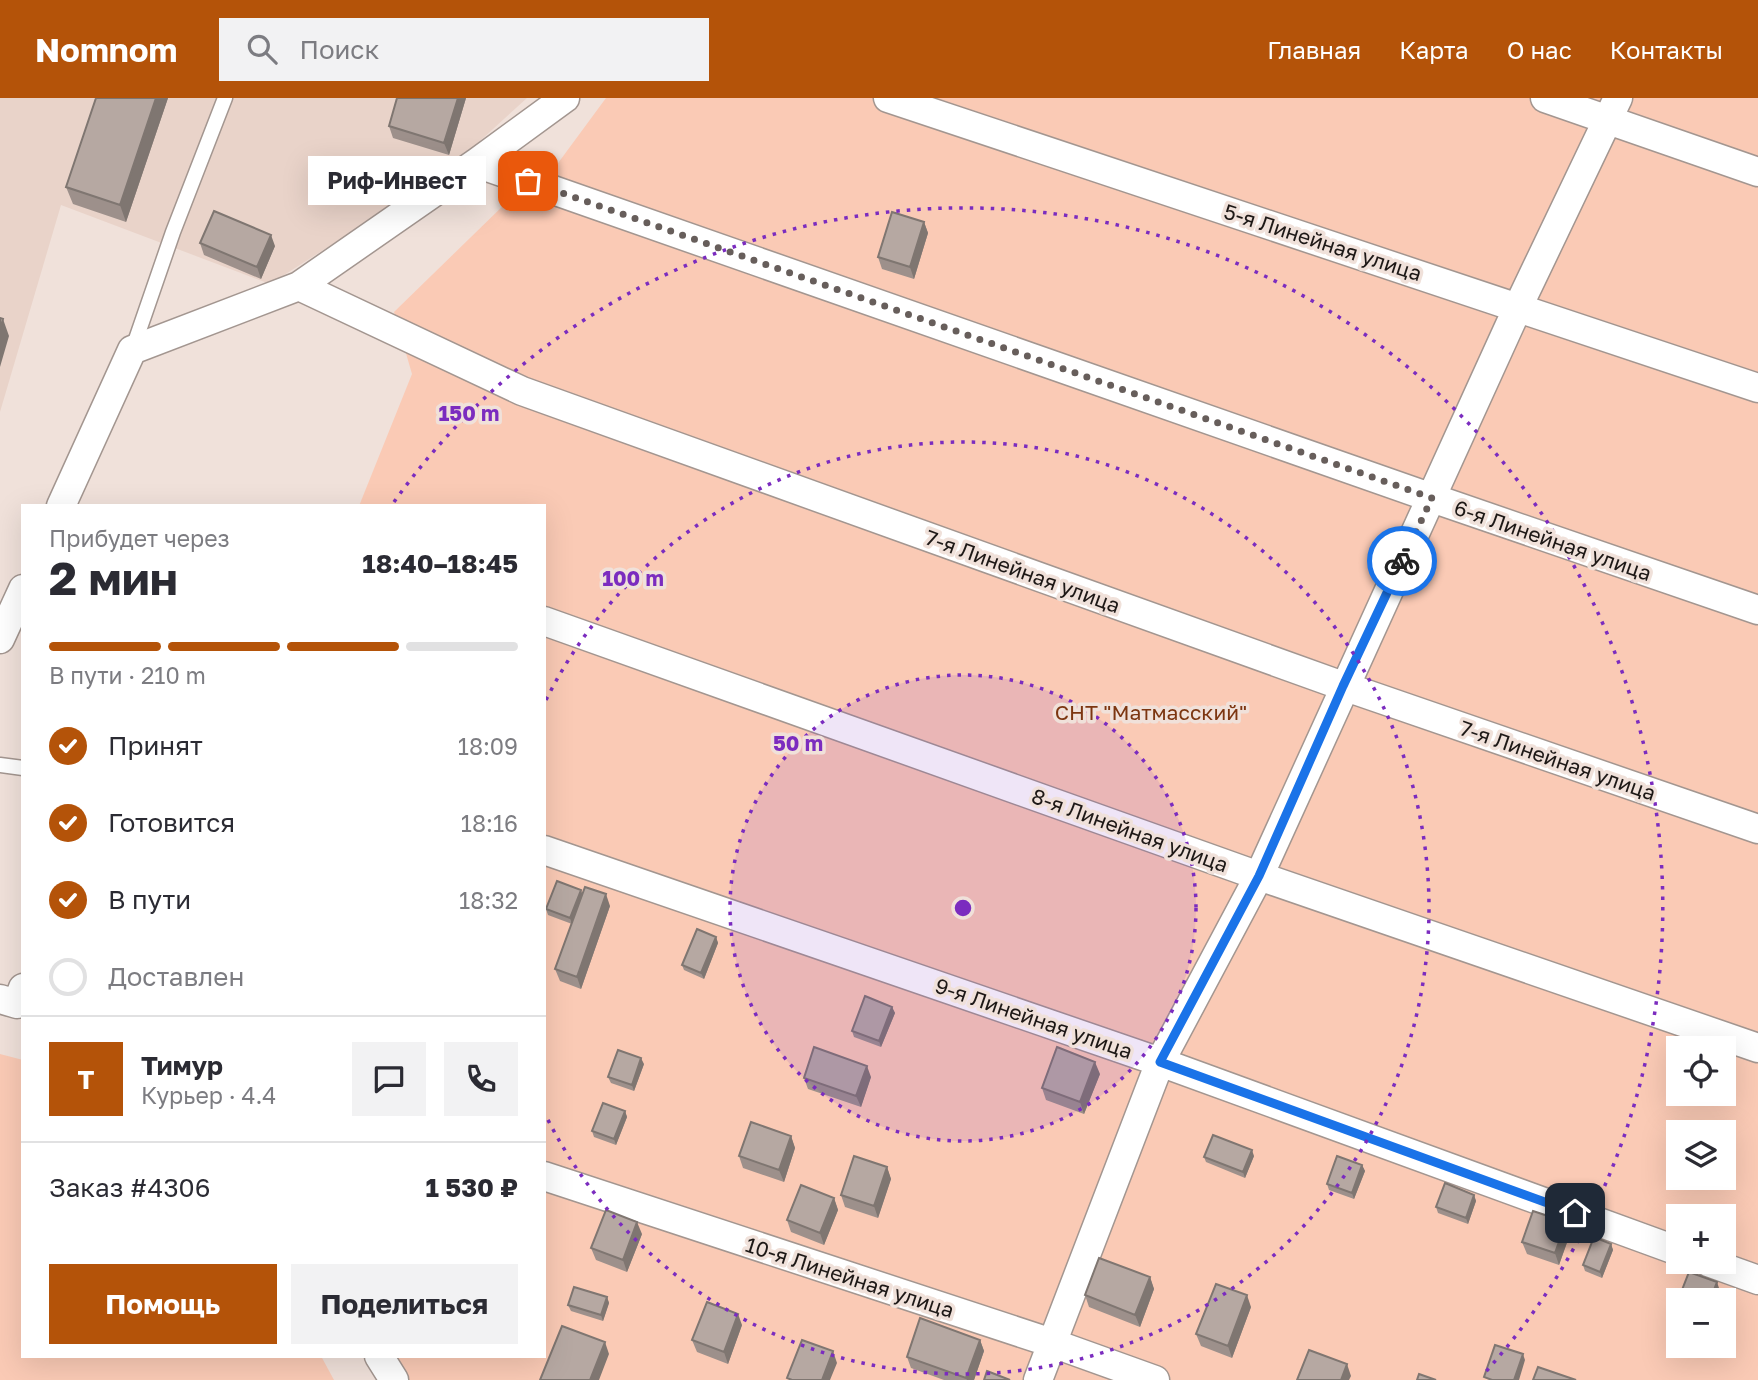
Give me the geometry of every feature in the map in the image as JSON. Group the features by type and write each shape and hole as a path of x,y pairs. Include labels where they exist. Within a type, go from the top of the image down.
{"street":[{"path":"62,504 132,350 299,286 565,98"},
{"name":"5-я Линейная улица","path":"888,98 1758,388"},
{"path":"1545,98 1613,109 1758,172"},
{"path":"1038,1380 1160,1062 1259,876 1343,686 1518,307 1613,109"},
{"name":"6-я Линейная улица","path":"476,163 1758,610"},
{"name":"7-я Линейная улица","path":"299,286 522,391 1343,686 1758,829"},
{"path":"0,639 21,593"},
{"name":"8-я Линейная улица","path":"546,622 1259,876 1758,1048"},
{"name":"9-я Линейная улица","path":"546,851 1160,1062 1666,1247"},
{"name":"10-я Линейная улица","path":"546,1178 1052,1343 1155,1380"},
{"path":"1736,1272 1758,1280"},
{"path":"380,1358 394,1380"}],"lane":[{"path":"132,350 173,232 225,98"},
{"path":"0,765 21,768"}],"shaded area":[{"path":"0,98 527,98 447,171 270,284 61,205 0,412"}],"green space":[{"name":"СНТ \"Матмасский\"","path":"606,98 1758,98 1758,1380 409,1380 396,1358 546,1358 546,504 360,504 412,374 394,312 509,200 550,174"},
{"path":"0,1054 21,1059 21,1358 322,1358 334,1380 0,1380"}],"building":[{"path":"96,98 156,98 120,205 66,187"},
{"path":"397,98 458,98 444,143 389,126"},
{"path":"214,211 271,235 257,267 200,243"},
{"path":"892,212 924,222 910,267 878,257"},
{"path":"557,881 581,890 570,918 546,909"},
{"path":"585,887 606,894 577,977 555,969"},
{"path":"697,929 716,937 701,973 682,965"},
{"path":"865,996 892,1007 879,1041 852,1031"},
{"path":"814,1047 867,1066 856,1096 804,1078"},
{"path":"1057,1047 1095,1062 1080,1102 1042,1088"},
{"path":"618,1050 641,1058 632,1085 608,1077"},
{"path":"603,1103 625,1111 614,1139 592,1131"},
{"path":"751,1122 791,1136 779,1170 739,1156"},
{"path":"1213,1135 1252,1150 1243,1172 1204,1157"},
{"path":"854,1156 887,1167 874,1206 841,1195"},
{"path":"1337,1156 1362,1165 1352,1193 1327,1184"},
{"path":"1445,1183 1474,1195 1466,1218 1436,1207"},
{"path":"801,1185 834,1198 820,1233 787,1220"},
{"path":"606,1210 637,1222 623,1260 591,1248"},
{"path":"1533,1211 1566,1222 1555,1253 1522,1242"},
{"path":"1594,1237 1611,1244 1600,1272 1583,1265"},
{"path":"1099,1258 1150,1277 1135,1315 1085,1295"},
{"path":"1688,1274 1717,1282 1715,1288 1683,1288"},
{"path":"1216,1284 1247,1295 1228,1346 1196,1334"},
{"path":"574,1287 607,1297 601,1315 568,1305"},
{"path":"707,1302 738,1314 724,1352 692,1340"},
{"path":"920,1318 980,1340 966,1378 907,1357"},
{"path":"562,1326 605,1342 590,1380 540,1380"},
{"path":"802,1340 833,1351 822,1380 787,1378"},
{"path":"1495,1345 1523,1354 1514,1380 1492,1380 1484,1377"},
{"path":"1309,1350 1347,1364 1341,1380 1297,1380"},
{"path":"1538,1367 1576,1380 1533,1380"},
{"path":"987,1371 1010,1380 984,1380"},
{"path":"1419,1374 1436,1380 1417,1380"}],"way so far":[{"path":"528,181 1432,498 1402,561"}],"place":[{"name":"Риф-Инвест","path":"528,181"}],"route":[{"path":"1402,561 1259,876 1160,1062 1575,1213"}]}
